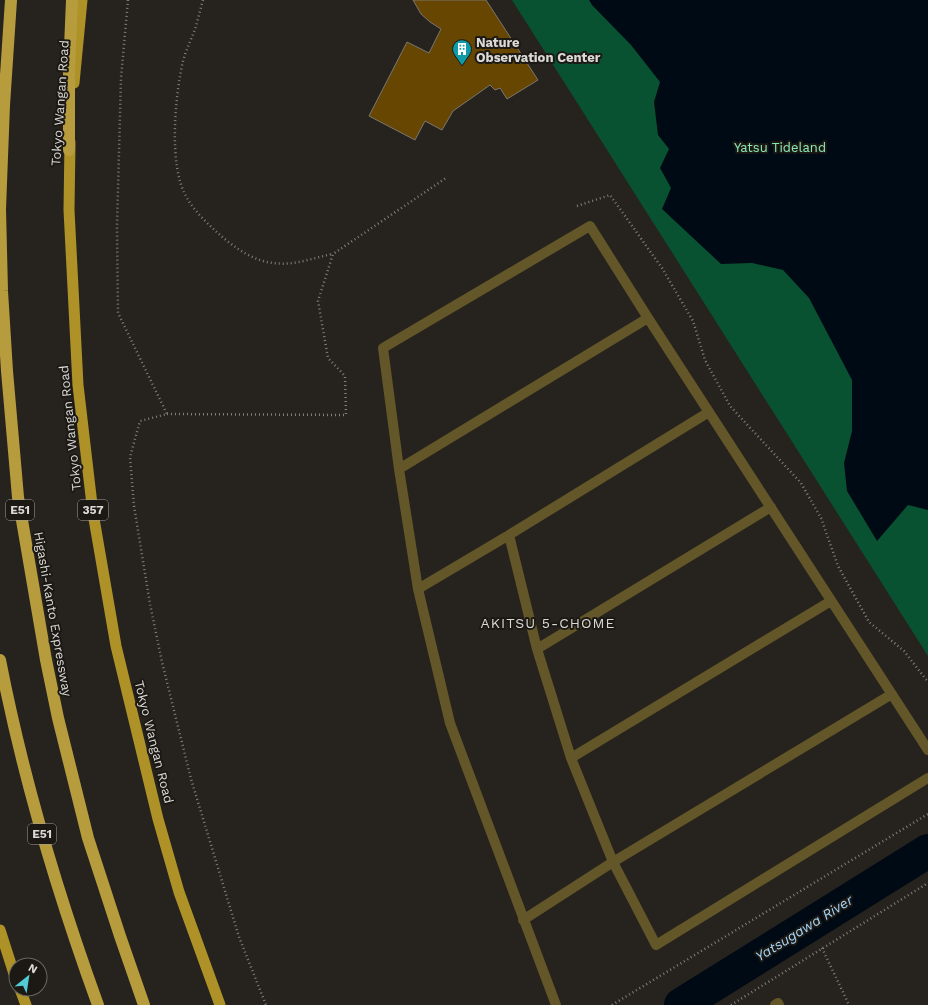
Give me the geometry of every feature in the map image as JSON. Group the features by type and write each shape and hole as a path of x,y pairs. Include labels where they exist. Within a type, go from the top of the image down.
{"highway":[{"name":"Higashi-Kanto Expressway","path":"11,0 4,105 0,210 2,291 7,371 18,497 46,660 58,718 86,830 144,1005"},
{"path":"69,150 72,0"},
{"name":"Tokyo Wangan Road","path":"82,0 69,150 70,224 78,385 93,513 116,646 158,819 179,892 220,1005"},
{"name":"E51","path":"0,660 28,786 70,928 98,1005"},
{"path":"0,930 9,957"}],"street":[{"path":"556,1005 450,723 418,589 398,469 383,348 590,226 928,750"},
{"path":"398,469 648,318"},
{"path":"418,589 709,412"},
{"path":"537,649 771,507"},
{"path":"509,535 537,649 571,758 613,862 656,945 928,778"},
{"path":"571,758 831,601"},
{"path":"523,920 613,862 892,694"},
{"path":"775,1005 778,1003 779,1005"}],"path":[{"path":"128,0 121,78 117,226 118,313 167,414"},
{"path":"203,0 184,59 178,86 175,136 178,177 187,198 207,224 229,243 250,256 272,263 301,262 333,254 446,178"},
{"path":"577,206 610,195 662,268 693,321 706,360 730,406 801,484 821,518 838,566 869,622 904,651 928,682"},
{"path":"266,1005 239,937 191,779 162,662 150,604 134,506 130,457 140,421 167,414 346,415 345,376 328,358 318,301 333,254"},
{"path":"612,1005 928,814"},
{"path":"731,1005 928,883"},
{"path":"822,948 849,1005"}],"green space":[{"name":"Yatsu Tideland","path":"512,0 928,0 928,656"}],"shaded area":[{"name":"Yatsu Tideland","path":"589,0 928,0 928,510 908,505 877,541 847,491 844,463 852,431 852,380 809,298 783,270 752,263 721,264 662,209 671,188 660,168 669,149 658,135 654,102 660,82 631,45 592,5"}],"building":[{"name":"Nature Observation Center","path":"413,0 486,0 538,80 507,99 500,88 495,90 490,85 453,111 442,130 425,121 415,140 369,116 407,42 429,53 441,29 421,14"}],"waterway":[{"name":"Yatsugawa River","path":"681,1005 928,851"}],"place":[{"name":"Nature Observation Center","path":"462,66"}],"district":[{"name":"AKITSU 5-CHOME","path":"548,623"}]}
